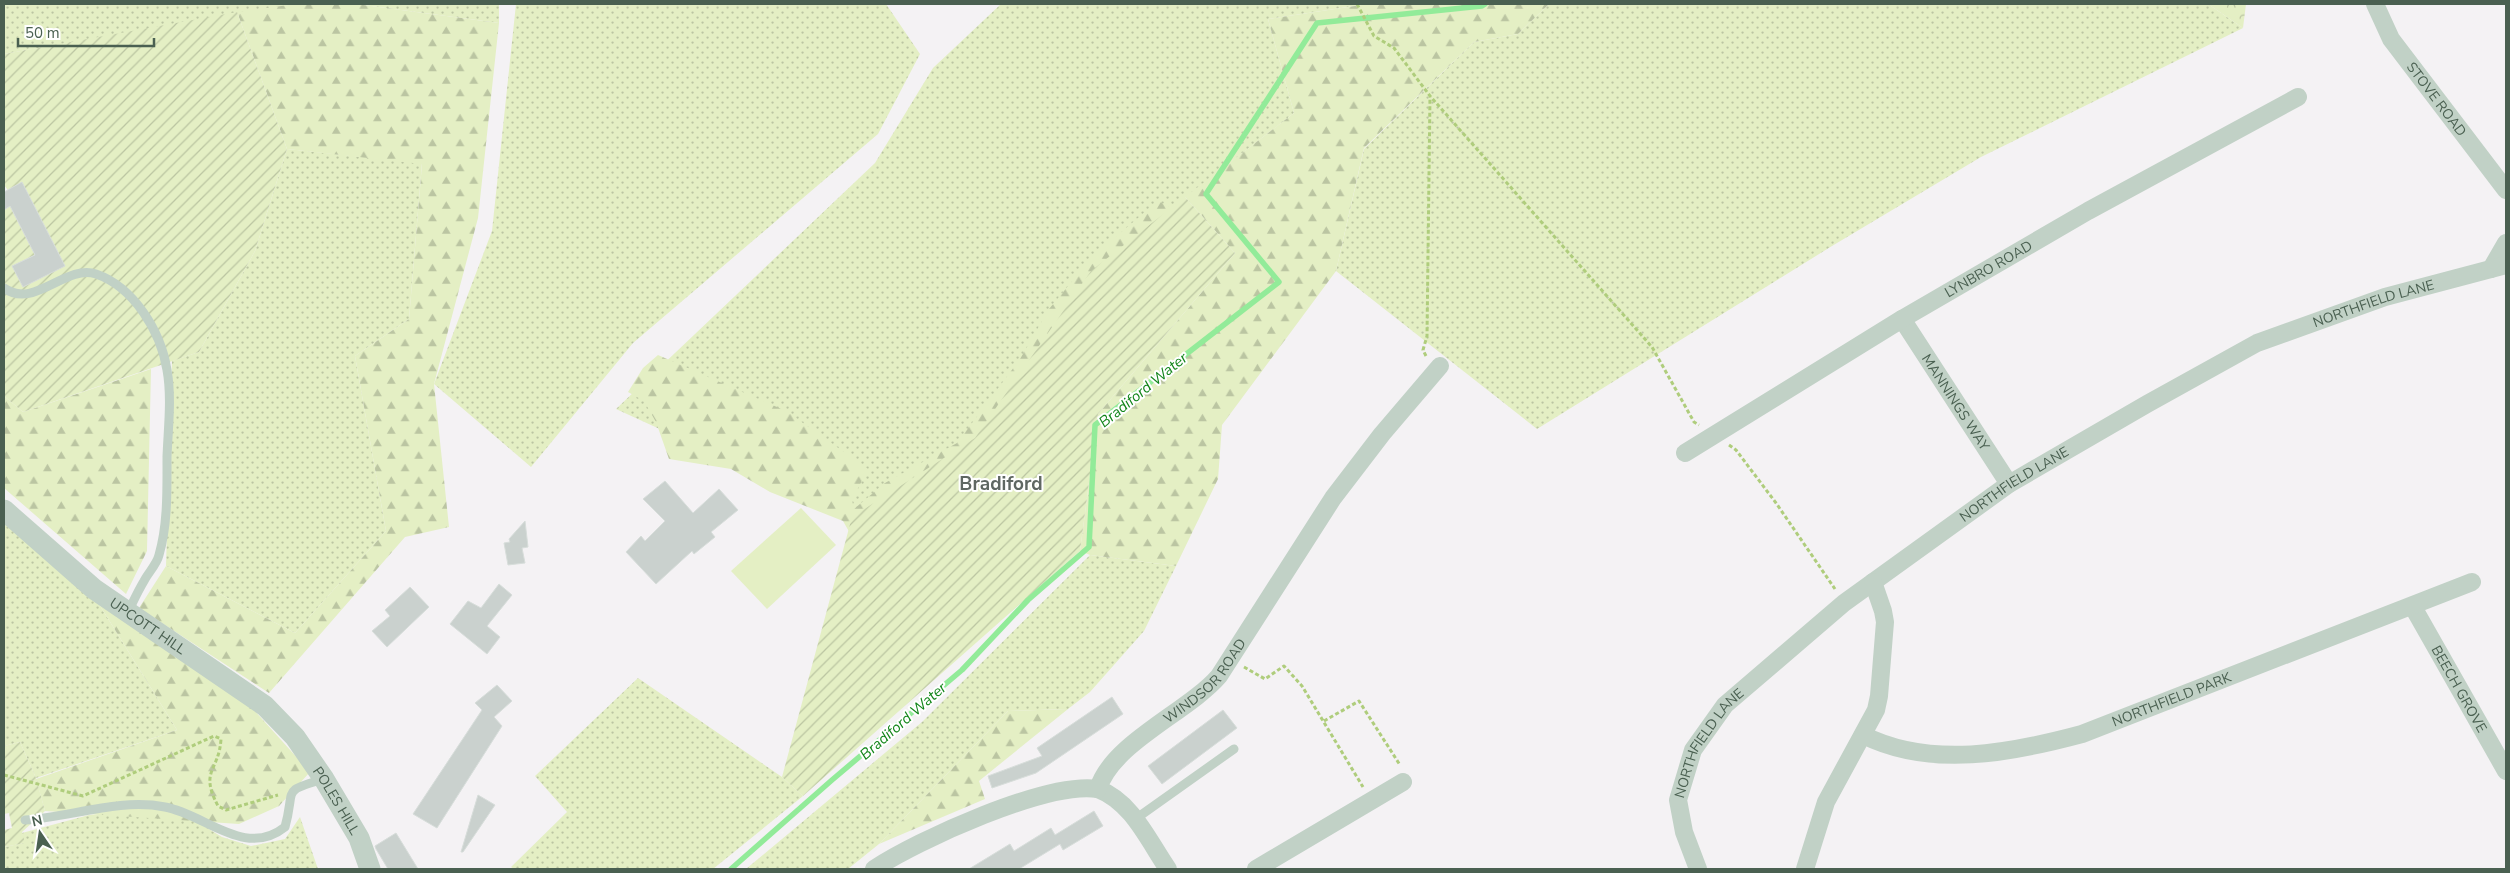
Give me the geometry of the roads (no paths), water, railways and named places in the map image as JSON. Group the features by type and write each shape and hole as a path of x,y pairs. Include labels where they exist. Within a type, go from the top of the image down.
{"street":[{"name":"STOVE ROAD","path":"2375,4 2391,39 2506,190"},
{"name":"LYNBRO ROAD","path":"1685,453 1902,319 2088,211 2298,97"},
{"path":"2499,267 2506,243"},
{"name":"NORTHFIELD LANE","path":"1698,869 1684,832 1678,800 1693,750 1725,705 1844,603 2010,484 2147,404 2257,343 2385,296 2499,267"},
{"name":"MANNINGS WAY","path":"1902,319 2010,484"},
{"name":"WINDSOR ROAD","path":"1098,789 1109,770 1126,750 1212,684 1333,498 1382,434 1440,366"},
{"name":"UPCOTT HILL","path":"4,510 94,589 265,706 295,737"},
{"path":"1805,869 1826,802 1876,710 1884,640 1883,610 1873,582"},
{"name":"NORTHFIELD PARK","path":"1862,734 1897,748 1942,754 2030,748 2082,734 2413,607 2472,582"},
{"name":"BEECH GROVE","path":"2413,607 2506,770"},
{"name":"POLES HILL","path":"295,737 324,779 359,838 370,869"},
{"path":"1256,869 1403,782"},
{"path":"874,869 915,846 992,812 1059,791 1084,788 1098,789 1121,802 1168,869"}],"lane":[{"path":"4,288 21,294 37,291 57,283 70,274 83,271 97,274 116,284 141,308 159,342 167,371 164,521 159,557 128,612"},
{"path":"1134,820 1234,749"},
{"path":"25,820 57,818 103,808 134,804 163,806 184,811 224,832 238,837 252,839 267,838 285,827 290,794 294,788 324,779"}],"waterway":[{"name":"Bradiford Water","path":"731,869 832,780 962,670 1028,600 1089,547 1095,425 1279,282 1206,194 1317,23 1482,6 1485,4"}],"district":[{"name":"Bradiford","path":"1001,483"}]}
